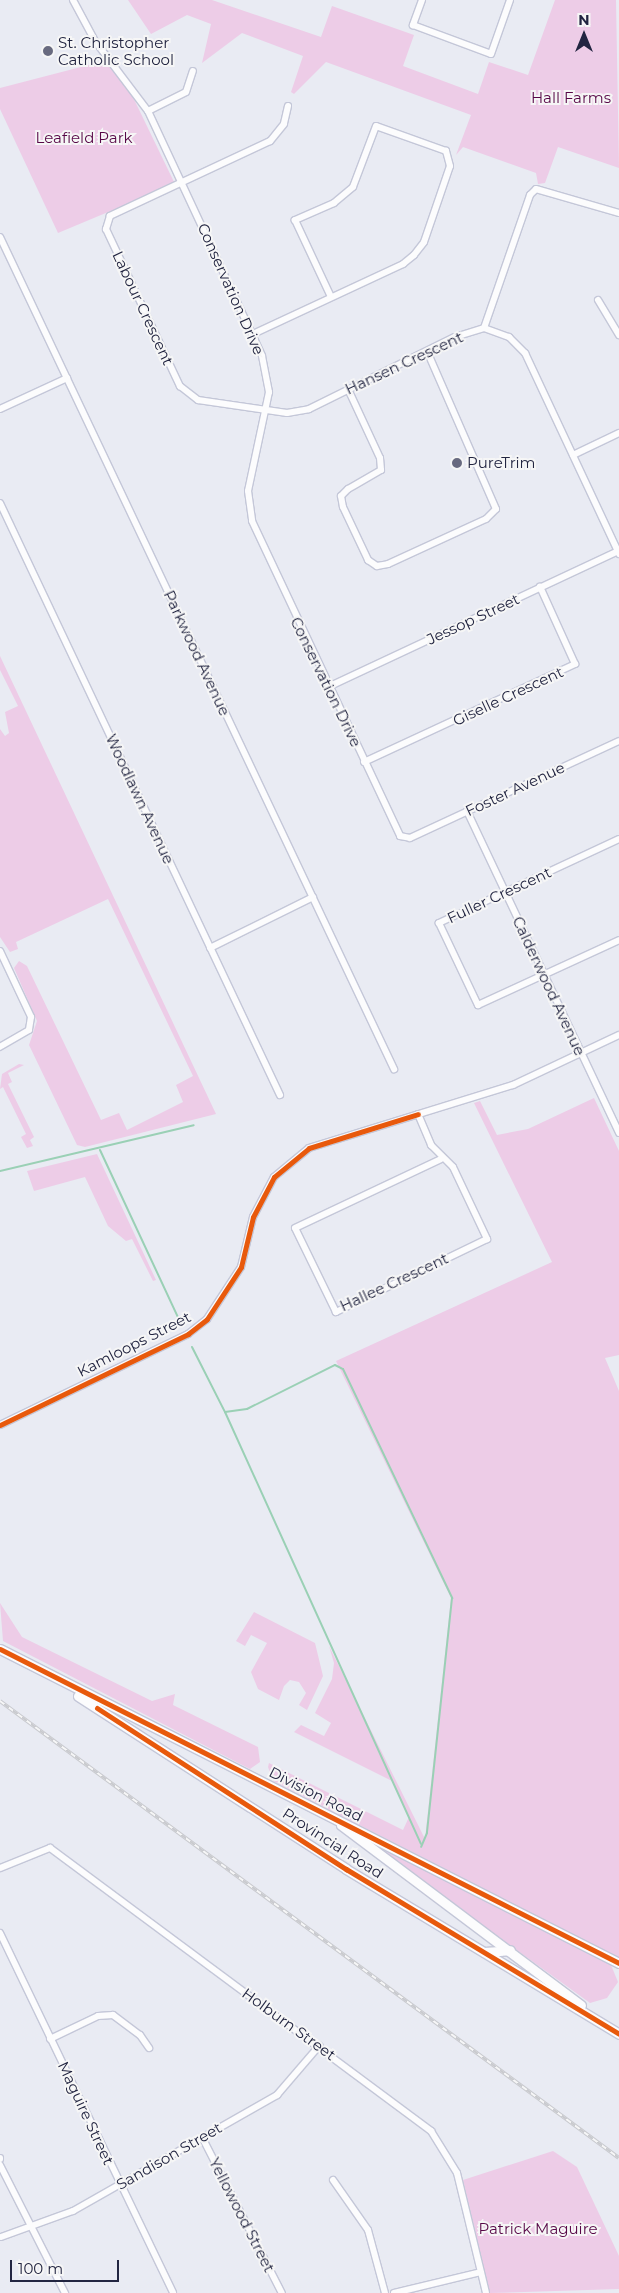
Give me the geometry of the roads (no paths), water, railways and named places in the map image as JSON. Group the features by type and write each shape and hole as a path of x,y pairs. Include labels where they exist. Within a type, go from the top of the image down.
{"main road":[{"name":"Division Road","path":"0,1649 36,1669 320,1810 619,1963"},
{"name":"Provincial Road","path":"36,1669 484,1952 588,2012"},
{"name":"Provincial Road","path":"320,1810 513,1950 588,2012 619,2034"},
{"path":"484,1952 513,1950"}],"street":[{"name":"Conservation Drive","path":"73,0 95,41 131,83 148,111 253,334 268,392 267,412 248,491 252,521 400,836 410,838"},
{"path":"422,0 413,25 491,54 510,0"},
{"path":"148,111 186,92 193,71"},
{"path":"182,184 270,141 284,124 288,106"},
{"path":"253,334 331,297 414,255 424,242 450,166 446,151 376,126 353,187 334,203 294,220 331,297"},
{"name":"Labour Crescent","path":"182,184 110,216 106,229 188,396 267,412"},
{"path":"618,552 525,353 509,337 484,328 530,195 536,189 619,213"},
{"name":"Parkwood Avenue","path":"0,237 394,1069"},
{"path":"598,300 619,335"},
{"name":"Hansen Crescent","path":"267,412 309,409 427,350 484,328"},
{"path":"348,390 380,458 381,470 348,489 341,496 343,507 368,560 376,566 388,564 486,519 496,509 427,350"},
{"path":"0,409 67,378"},
{"path":"573,454 619,433"},
{"name":"Woodlawn Avenue","path":"0,503 280,1095"},
{"name":"Jessop Street","path":"328,686 618,552"},
{"name":"Giselle Crescent","path":"364,762 575,664 540,587"},
{"name":"Foster Avenue","path":"410,838 619,741"},
{"name":"Calderwood Avenue","path":"467,811 619,1133"},
{"name":"Fuller Crescent","path":"619,839 439,923 478,1006 619,940"},
{"path":"210,948 314,897"},
{"path":"0,952 31,1017 29,1030 0,1047"},
{"name":"Kamloops Street","path":"0,1425 188,1334 208,1319 240,1267 253,1217 274,1177 309,1148 513,1085 619,1035"},
{"name":"Hallee Crescent","path":"418,1114 441,1159 453,1167 487,1239 336,1312 295,1228 441,1159"},
{"name":"Holburn Street","path":"0,1868 50,1848 425,2126 441,2145 457,2173 486,2293"},
{"name":"Maguire Street","path":"0,1933 173,2293"},
{"path":"50,2039 98,2016 113,2014 140,2034 149,2048"},
{"name":"Sandison Street","path":"1,2237 73,2211 276,2095 319,2046"},
{"name":"Yellowood Street","path":"202,2137 282,2293"},
{"path":"0,2165 65,2293"},
{"path":"333,2180 368,2230 384,2293"},
{"path":"394,2293 481,2272"}],"waterway":[{"path":"0,1171 194,1125"},
{"path":"100,1150 182,1326"},
{"path":"192,1347 225,1412 247,1409 335,1365 343,1369 452,1598 427,1833 421,1847"},
{"path":"225,1412 421,1844"}],"railway":[{"path":"0,1701 619,2158"}],"place":[{"name":"St. Christopher Catholic School","path":"48,51"},
{"name":"PureTrim","path":"457,463"}],"park label":[{"name":"Hall Farms","path":"571,98"},
{"name":"Leafield Park","path":"84,138"},
{"name":"Patrick Maguire","path":"538,2229"}]}
